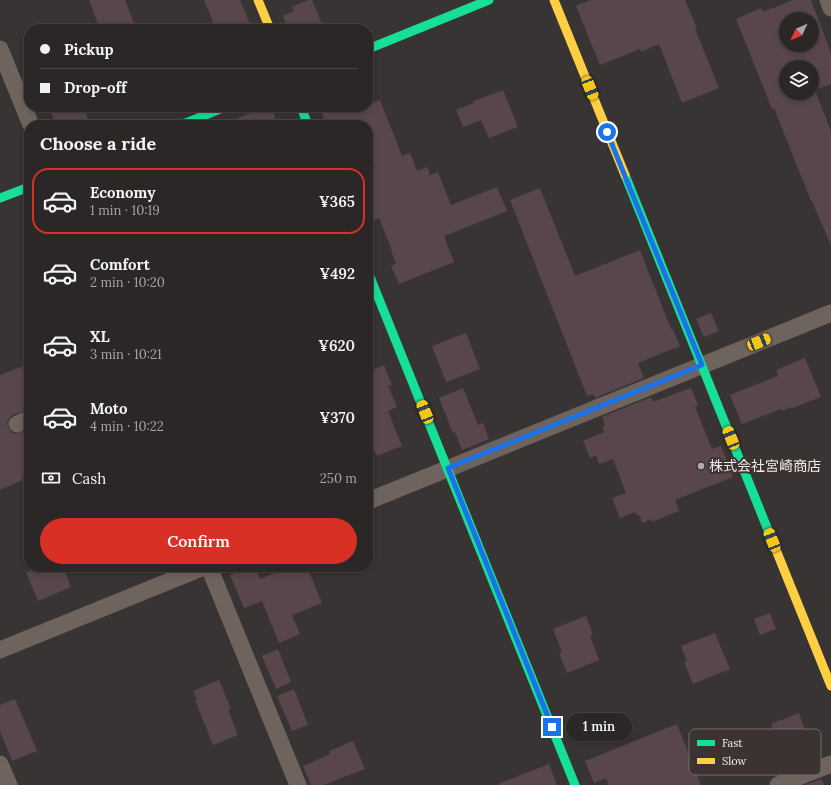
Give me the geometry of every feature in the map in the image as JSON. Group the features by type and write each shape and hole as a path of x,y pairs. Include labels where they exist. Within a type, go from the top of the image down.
{"street":[{"path":"258,0 268,24"},
{"path":"373,47 489,0"},
{"path":"554,0 831,686"},
{"path":"828,0 831,8"},
{"path":"0,49 24,108"},
{"path":"194,120 214,112"},
{"path":"0,198 24,189"},
{"path":"373,284 575,785"},
{"path":"373,499 831,313"},
{"path":"0,650 192,572"},
{"path":"211,572 298,785"},
{"path":"0,764 9,785"},
{"path":"821,768 831,764"},
{"path":"778,785 803,775"}],"building":[{"path":"89,0 125,0 134,24 98,24"},
{"path":"204,0 240,0 250,24 214,24"},
{"path":"308,0 312,0 322,24 286,24 283,16 294,11 292,7"},
{"path":"590,0 685,0 719,88 682,103 659,44 641,52 640,49 600,65 576,6"},
{"path":"793,0 811,0 816,12 779,12 779,52 819,52 819,21 831,53 831,84 819,88 819,60 779,60 779,100 819,100 831,131 831,245 811,201 774,108 772,109 736,19 761,8 763,12"},
{"path":"503,90 518,127 489,138 481,120 463,127 456,110 474,103 474,101"},
{"path":"380,100 402,156 410,153 417,171 427,167 430,175 438,172 451,205 497,187 507,211 444,236 454,262 399,284 391,266 396,264 392,250 379,218 375,220 373,215 373,167 375,166 373,161 373,120 325,120 322,112 373,112 373,102"},
{"path":"51,112 85,112 89,120 54,120"},
{"path":"252,112 273,112 276,120 234,120"},
{"path":"540,188 575,276 640,250 671,329 673,329 680,346 638,363 644,378 595,398 593,394 587,396 510,200"},
{"path":"711,313 719,331 704,337 696,319"},
{"path":"466,333 480,369 446,382 432,346"},
{"path":"805,358 821,397 782,411 781,409 742,424 730,395 778,376 776,370"},
{"path":"384,365 392,385 388,386 397,407 388,411 402,446 377,456 373,447 373,370"},
{"path":"24,366 24,411 13,415 9,418 7,423 11,432 15,434 24,431 24,475 21,476 23,480 0,490 0,375"},
{"path":"463,388 478,425 483,423 489,439 462,450 455,432 453,433 439,398"},
{"path":"691,388 698,405 695,407 712,449 721,446 733,477 675,500 679,511 652,522 651,519 643,523 639,515 635,512 620,518 612,498 626,493 613,459 599,464 596,456 590,458 583,441 604,432 602,427 605,426 602,417 651,397 653,402"},
{"path":"26,572 65,572 71,587 38,601"},
{"path":"238,572 258,572 260,579 277,572 309,572 322,603 292,615 300,634 279,643 262,601 244,608 230,575"},
{"path":"770,613 776,629 760,635 754,619"},
{"path":"586,616 593,635 590,636 599,660 567,673 559,653 562,652 553,629"},
{"path":"715,633 730,669 693,684 684,662 687,661 681,646"},
{"path":"278,649 291,682 276,689 262,656"},
{"path":"219,680 231,709 228,710 238,735 213,745 195,700 197,700 193,691"},
{"path":"294,689 308,725 292,731 277,696"},
{"path":"15,699 37,751 12,761 0,731 0,705"},
{"path":"799,713 805,729 773,729 771,724"},
{"path":"677,724 689,754 689,775 697,775 701,785 609,785 606,778 594,783 585,761"},
{"path":"353,741 365,769 324,785 311,785 303,766 330,754 329,751"},
{"path":"549,764 557,785 498,784"},
{"path":"821,779 824,785 805,785"}],"traffic: fast":[{"path":"373,47 489,0"},
{"path":"193,120 213,112"},
{"path":"303,112 306,120"},
{"path":"625,175 772,540"},
{"path":"0,198 24,189"},
{"path":"373,284 575,785"}],"traffic: slow":[{"path":"258,0 268,24"},
{"path":"554,0 625,175"},
{"path":"772,540 831,686"}],"place":[{"name":"株式会社宮崎商店","path":"701,466"}],"route":[{"path":"552,727 448,468 702,365 607,132"}]}
